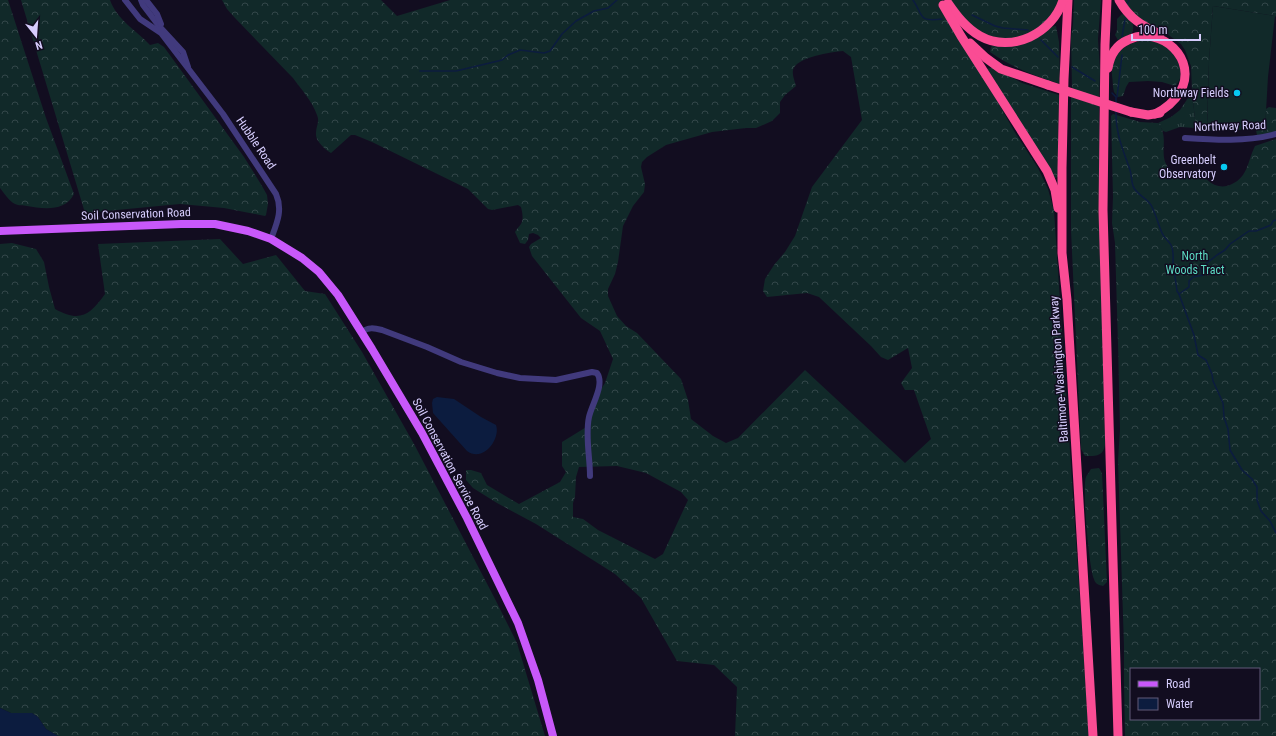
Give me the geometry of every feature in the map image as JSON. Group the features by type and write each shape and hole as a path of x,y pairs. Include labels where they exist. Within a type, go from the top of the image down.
{"highway":[{"path":"945,2 974,32 985,38 1005,42 1026,38 1044,29 1057,15 1063,0"},
{"name":"Baltimore-Washington Parkway","path":"1068,0 1064,80 1062,253 1067,300 1093,736"},
{"path":"1107,0 1104,94 1103,210 1118,736"},
{"path":"945,2 972,40 988,54 1016,74 1131,112 1148,115 1170,110 1183,96 1187,86 1189,74 1184,54 1176,43 1165,36 1140,25 1129,14 1119,0"},
{"path":"945,2 960,36 1052,180 1058,201 1062,253"},
{"path":"1104,94 1109,60 1117,48 1132,38 1146,35 1157,37 1168,42 1177,52 1182,62 1184,75 1183,86 1177,97 1155,114"}],"main road":[{"name":"Soil Conservation Road","path":"0,231 198,223 231,227 271,239"},
{"name":"Soil Conservation Service Road","path":"271,239 302,258 319,272 338,295 362,332 432,451 518,623 538,680 553,736"}],"street":[{"name":"Hubble Road","path":"126,0 140,19 161,33 223,114 276,194 280,208 271,239"},
{"name":"Hubble Road","path":"142,1 157,14 164,31 183,52 188,69"},
{"name":"Northway Road","path":"1185,138 1220,140 1245,139 1276,134"},
{"path":"362,332 365,329 372,328 382,330 478,368 520,378 556,380 592,372 596,373 599,376 600,385 591,411 588,426 590,476"}],"green space":[{"path":"0,0 8,0 46,118 74,194 65,204 53,208 16,205 0,188"},
{"path":"21,0 110,0 113,7 122,19 150,45 158,43 164,47 244,157 262,186 267,195 268,204 266,215 224,208 180,204 85,213"},
{"path":"222,0 381,0 397,16 450,0 941,0 1014,131 1038,168 1048,189 1054,211 1089,736 735,736 737,687 714,665 677,661 641,598 615,574 536,524 473,488 466,480 466,470 481,473 487,485 519,504 560,482 566,472 562,466 562,442 588,426 595,398 605,383 613,359 600,331 581,318 532,256 529,247 541,238 533,233 529,234 528,240 525,244 520,243 515,232 522,222 521,207 518,205 492,210 488,209 468,189 355,135 351,135 331,153 323,147 317,139 316,133 318,117 306,95 293,78 227,9","holes":["843,51 851,57 862,120 812,187 795,236 765,279 763,291 767,297 807,293 819,297 881,357 888,360 908,348 912,368 901,383 905,390 914,390 931,439 905,463 805,370 738,438 726,443 713,436 691,419 688,400 681,379 637,333 626,326 617,316 608,296 608,289 615,274 618,262 623,226 633,206 644,192 645,184 641,167 642,162 666,145 712,132 756,128 772,121 780,113 780,102 785,95 796,86 793,76 793,70 796,65 815,56","617,466 646,473 681,492 688,500 663,554 655,559 598,530 583,519 573,517 576,477 579,467"]},
{"path":"947,0 1063,0 1045,28 1056,26 1059,42 1060,84 1024,71 990,52 991,47 997,42 985,39"},
{"path":"1074,0 1101,0 1098,39 1100,71 1099,97 1072,89 1071,38"},
{"path":"1123,0 1276,0 1276,17 1213,6 1209,61 1207,126 1196,128 1191,66 1185,50 1181,44 1170,36 1139,19"},
{"path":"1213,6 1275,16 1268,77 1265,129 1207,131 1209,61"},
{"path":"1122,14 1132,22 1133,31 1131,34 1118,40 1115,35 1117,30 1117,19"},
{"path":"1143,40 1156,41 1168,48 1177,60 1180,67 1181,74 1179,80 1175,86 1162,82 1129,82 1123,96 1118,97 1114,92 1113,87 1113,60 1124,48"},
{"path":"994,68 1022,83 1059,95 1058,177 1055,178 1053,176 986,69"},
{"path":"1192,92 1196,128 1180,127 1166,132 1163,131 1158,123 1171,117 1180,110"},
{"path":"1071,97 1099,106 1105,445 1100,454 1092,456 1085,456 1081,449 1071,230"},
{"path":"1269,107 1276,108 1276,132 1257,135 1256,130 1265,129 1266,109"},
{"name":"North Woods Tract","path":"1113,114 1140,122 1158,123 1163,134 1164,157 1168,167 1177,173 1192,173 1199,175 1219,186 1230,185 1241,177 1247,168 1255,146 1276,139 1276,736 1125,736 1124,646 1118,461 1120,429 1115,243 1112,223 1113,197 1111,116"},
{"path":"220,239 243,264 276,255 305,291 325,294 362,352 414,444 517,643 545,736 58,736 46,729 38,717 32,713 11,713 0,708 0,244 12,243 36,249 44,262 55,309 71,316 78,316 89,312 105,294 98,244"},
{"path":"1099,468 1102,473 1107,582 1103,586 1095,582 1092,572 1085,511 1086,477 1091,469"}],"water":[{"path":"437,397 454,399 496,425 496,437 485,452 473,454 467,451 433,413 433,399"},
{"path":"0,708 11,713 32,713 38,717 46,729 58,736 0,736"}],"waterway":[{"path":"420,71 456,71 502,60 508,55 520,50 544,53 550,51 562,34 576,21 594,11 608,8 617,0"},
{"path":"913,0 920,14 925,19 942,19"},
{"path":"1127,4 1129,0"},
{"path":"972,15 995,26 1028,30"},
{"path":"1122,37 1125,19"},
{"path":"1041,40 1058,57"},
{"path":"1117,97 1122,55"},
{"path":"1072,67 1095,81"},
{"path":"1112,93 1116,97 1116,103"},
{"path":"1116,111 1118,134 1130,170 1133,186 1151,205 1163,235 1172,247 1177,291 1194,335 1198,355 1206,360 1212,374 1213,381 1223,403 1230,450 1242,470 1252,479 1257,487 1257,500 1261,511 1270,521 1276,533"},
{"path":"1179,294 1189,287 1189,281 1193,277 1203,275 1201,269 1202,267 1225,250 1230,244 1249,231 1256,231 1271,225 1273,221 1276,220"}],"place":[{"name":"Northway Fields","path":"1237,93"},
{"name":"Greenbelt Observatory","path":"1224,167"}]}
